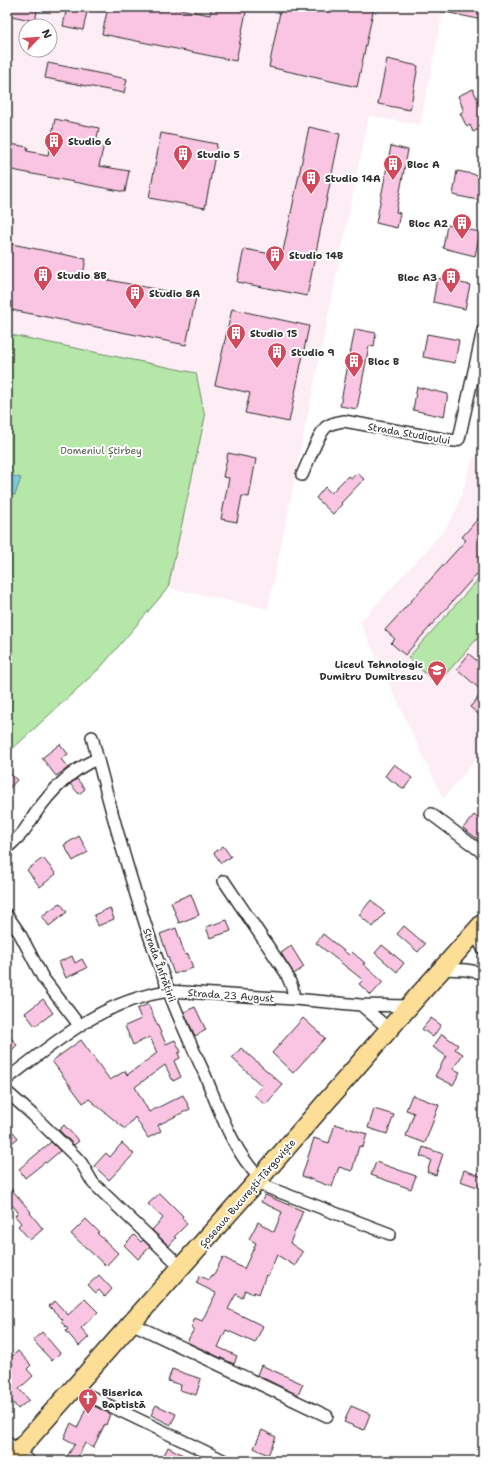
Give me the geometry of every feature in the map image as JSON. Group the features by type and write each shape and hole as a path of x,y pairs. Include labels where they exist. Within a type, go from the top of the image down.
{"main road":[{"name":"Șoseaua București-Târgoviște","path":"14,1453 258,1180 408,1006 479,928"}],"street":[{"name":"Strada Studioului","path":"302,475 322,433 327,426 335,422 344,420 455,441 459,439 483,330"},
{"name":"Strada Înfrățirii","path":"92,737 130,879 168,991 225,1121 244,1160 258,1180 390,1234"},
{"path":"7,848 22,833 45,800 62,783 77,769 86,763 97,759"},
{"path":"431,814 483,853"},
{"path":"224,881 286,973 292,987 294,999"},
{"path":"7,915 20,934 43,978 79,1025"},
{"path":"479,928 483,949"},
{"path":"442,969 466,970 483,973"},
{"name":"Strada 23 August","path":"7,1079 79,1025 111,1007 144,996 168,991 361,1005 408,1006"},
{"path":"361,1005 389,1029"},
{"path":"7,1092 74,1155 82,1164 94,1183 180,1267"},
{"path":"131,1323 327,1416"},
{"path":"73,1388 225,1461"}],"shaded area":[{"path":"7,7 444,7 420,125 369,116 268,609 168,588 205,417 196,373 7,334"},
{"name":"Liceul Tehnologic Dumitru Dumitrescu","path":"473,457 483,460 483,751 443,799 360,622 444,531 456,510"}],"green space":[{"name":"Domeniul Știrbey","path":"7,334 196,373 205,417 168,588 101,667 7,754"},
{"path":"483,574 483,632 437,684 408,658"}],"water":[{"path":"7,474 21,478 15,495 7,493"}],"building":[{"path":"7,7 38,7 36,18 21,18 7,15"},
{"path":"67,7 88,7 83,30 63,26"},
{"path":"108,7 170,7 210,15 212,7 247,7 236,61 102,34"},
{"path":"281,7 374,7 357,87 269,67"},
{"path":"440,7 483,7 483,20 440,11"},
{"path":"387,59 418,66 410,110 378,104"},
{"path":"48,63 127,79 124,93 45,78"},
{"path":"473,89 479,103 483,101 483,127 473,132 470,125 467,127 460,113 464,111 458,96"},
{"name":"Studio 6","path":"55,119 99,128 96,143 104,144 99,166 129,171 125,192 7,169 10,144 28,147 27,151 48,155"},
{"name":"Studio 14A","path":"309,127 340,134 307,296 237,282 244,249 282,256"},
{"name":"Studio 5","path":"161,133 217,144 205,208 149,198"},
{"name":"Bloc A","path":"391,146 408,150 396,212 400,213 397,228 376,223"},
{"path":"457,171 483,176 483,201 453,195"},
{"name":"Bloc A2","path":"447,225 480,232 475,256 443,248"},
{"path":"7,243 86,259 83,275 196,297 186,345 7,309"},
{"name":"Bloc A3","path":"437,278 470,285 465,309 433,302"},
{"name":"Studio 9","path":"232,309 309,326 289,422 245,413 250,393 215,385"},
{"name":"Bloc B","path":"355,329 376,333 374,347 369,346 357,409 340,406"},
{"path":"427,334 459,340 455,363 423,357"},
{"path":"417,387 448,394 444,417 413,410"},
{"path":"228,453 256,459 249,497 242,496 237,522 221,519 229,478 223,477"},
{"path":"357,473 364,479 341,503 342,504 333,514 316,498 325,487 331,493 348,476 352,478"},
{"path":"483,513 483,567 405,655 391,643 395,639 385,630 466,540 462,537"},
{"path":"469,654 483,666 483,692 457,669"},
{"path":"483,692 483,718 470,707"},
{"path":"60,744 68,754 61,759 68,768 56,776 42,758"},
{"path":"394,764 412,778 404,789 385,776"},
{"path":"7,771 17,780 7,791"},
{"path":"77,779 85,789 79,794 70,784"},
{"path":"474,815 483,822 483,843 463,828"},
{"path":"79,836 88,852 73,861 64,845"},
{"path":"223,846 231,857 221,863 214,853"},
{"path":"43,858 56,874 40,887 27,870"},
{"path":"191,894 199,915 179,923 171,902"},
{"path":"371,900 385,913 373,927 359,915"},
{"path":"60,903 67,912 49,926 42,916"},
{"path":"110,908 114,919 98,926 94,915"},
{"path":"227,920 231,931 210,938 206,927"},
{"path":"404,926 425,944 418,952 397,934"},
{"path":"176,928 185,955 188,954 193,968 174,974 160,934"},
{"path":"323,934 349,955 352,952 383,982 371,995 359,984 363,980 316,943"},
{"path":"382,945 404,963 397,972 375,953"},
{"path":"291,946 304,967 294,974 281,953"},
{"path":"72,956 75,963 82,959 87,968 66,978 59,962"},
{"path":"43,999 53,1013 35,1026 25,1013"},
{"path":"148,1004 166,1044 175,1040 181,1052 178,1053 180,1058 174,1061 181,1077 173,1081 165,1065 135,1087 149,1112 183,1095 190,1109 158,1125 161,1131 148,1138 135,1117 125,1129 89,1099 83,1103 52,1061 81,1040 110,1080 125,1071 127,1075 157,1053 150,1037 133,1045 125,1026 141,1019 137,1009"},
{"path":"195,1007 206,1030 195,1036 184,1012"},
{"path":"303,1018 325,1038 293,1073 272,1053"},
{"path":"431,1018 441,1025 433,1037 422,1029"},
{"path":"7,1033 17,1045 7,1055"},
{"path":"442,1034 458,1045 455,1049 463,1054 453,1069 460,1072 453,1085 435,1076 446,1056 433,1047"},
{"path":"241,1048 283,1085 265,1105 254,1095 262,1086 232,1058"},
{"path":"412,1095 439,1105 425,1143 406,1136 414,1113 406,1110"},
{"path":"374,1109 394,1115 387,1134 368,1128"},
{"path":"335,1124 367,1134 363,1147 359,1146 352,1171 339,1167 332,1187 302,1176 314,1138 329,1143"},
{"path":"7,1125 18,1138 7,1147"},
{"path":"64,1125 79,1141 74,1145 59,1130"},
{"path":"51,1142 60,1151 25,1178 19,1169"},
{"path":"122,1143 134,1154 109,1180 94,1166 106,1153 110,1157"},
{"path":"423,1147 443,1154 436,1175 427,1172 431,1160 420,1156"},
{"path":"376,1162 416,1176 411,1189 371,1175"},
{"path":"464,1170 483,1177 483,1189 460,1181"},
{"path":"7,1184 31,1212 30,1213 43,1229 30,1240 18,1226 21,1223 15,1216 18,1212 7,1199"},
{"path":"160,1193 183,1216 182,1218 187,1224 174,1237 176,1238 169,1246 152,1230 163,1218 148,1204"},
{"path":"265,1195 303,1211 290,1243 303,1252 295,1266 277,1255 268,1276 266,1275 259,1294 254,1292 253,1294 245,1290 242,1298 236,1294 228,1309 263,1326 255,1343 226,1330 218,1347 237,1356 234,1364 187,1342 194,1329 191,1328 195,1318 202,1321 216,1293 196,1283 200,1276 209,1280 212,1275 213,1276 223,1257 244,1269 256,1243 249,1239 258,1222 274,1232 282,1212 261,1202"},
{"path":"86,1219 99,1232 97,1233 118,1253 106,1266 71,1234"},
{"path":"134,1235 141,1242 143,1240 150,1247 138,1259 124,1245"},
{"path":"99,1275 112,1289 105,1297 99,1290 96,1293 88,1285"},
{"path":"85,1299 98,1312 81,1328 89,1337 79,1346 66,1331 68,1329 61,1322 63,1320 49,1306 55,1301 68,1315"},
{"path":"42,1332 60,1353 52,1361 33,1340"},
{"path":"18,1351 31,1365 27,1369 33,1376 19,1389 29,1400 18,1409 7,1395 7,1377 11,1373 7,1369 13,1364 9,1359"},
{"path":"261,1365 303,1384 298,1395 257,1375"},
{"path":"172,1369 201,1379 196,1395 180,1390 181,1385 168,1381"},
{"path":"88,1403 110,1414 106,1425 105,1424 93,1448 85,1443 76,1461 64,1461 75,1444 64,1438 71,1423 78,1427"},
{"path":"156,1405 176,1414 171,1425 151,1415"},
{"path":"351,1406 370,1414 364,1430 344,1422"},
{"path":"262,1430 276,1437 268,1455 254,1448"},
{"path":"168,1447 183,1455 180,1461 161,1461"}],"place":[{"name":"Studio 6","path":"54,158"},
{"name":"Studio 5","path":"183,171"},
{"name":"Bloc A","path":"393,181"},
{"name":"Studio 14A","path":"311,195"},
{"name":"Bloc A2","path":"462,240"},
{"name":"Studio 14B","path":"275,272"},
{"name":"Studio 8B","path":"43,292"},
{"name":"Bloc A3","path":"451,294"},
{"name":"Studio 8A","path":"135,310"},
{"name":"Studio 15","path":"236,350"},
{"name":"Studio 9","path":"277,369"},
{"name":"Bloc B","path":"354,378"},
{"name":"Liceul Tehnologic Dumitru Dumitrescu","path":"437,687"},
{"name":"Biserica Baptistă","path":"88,1415"}]}
